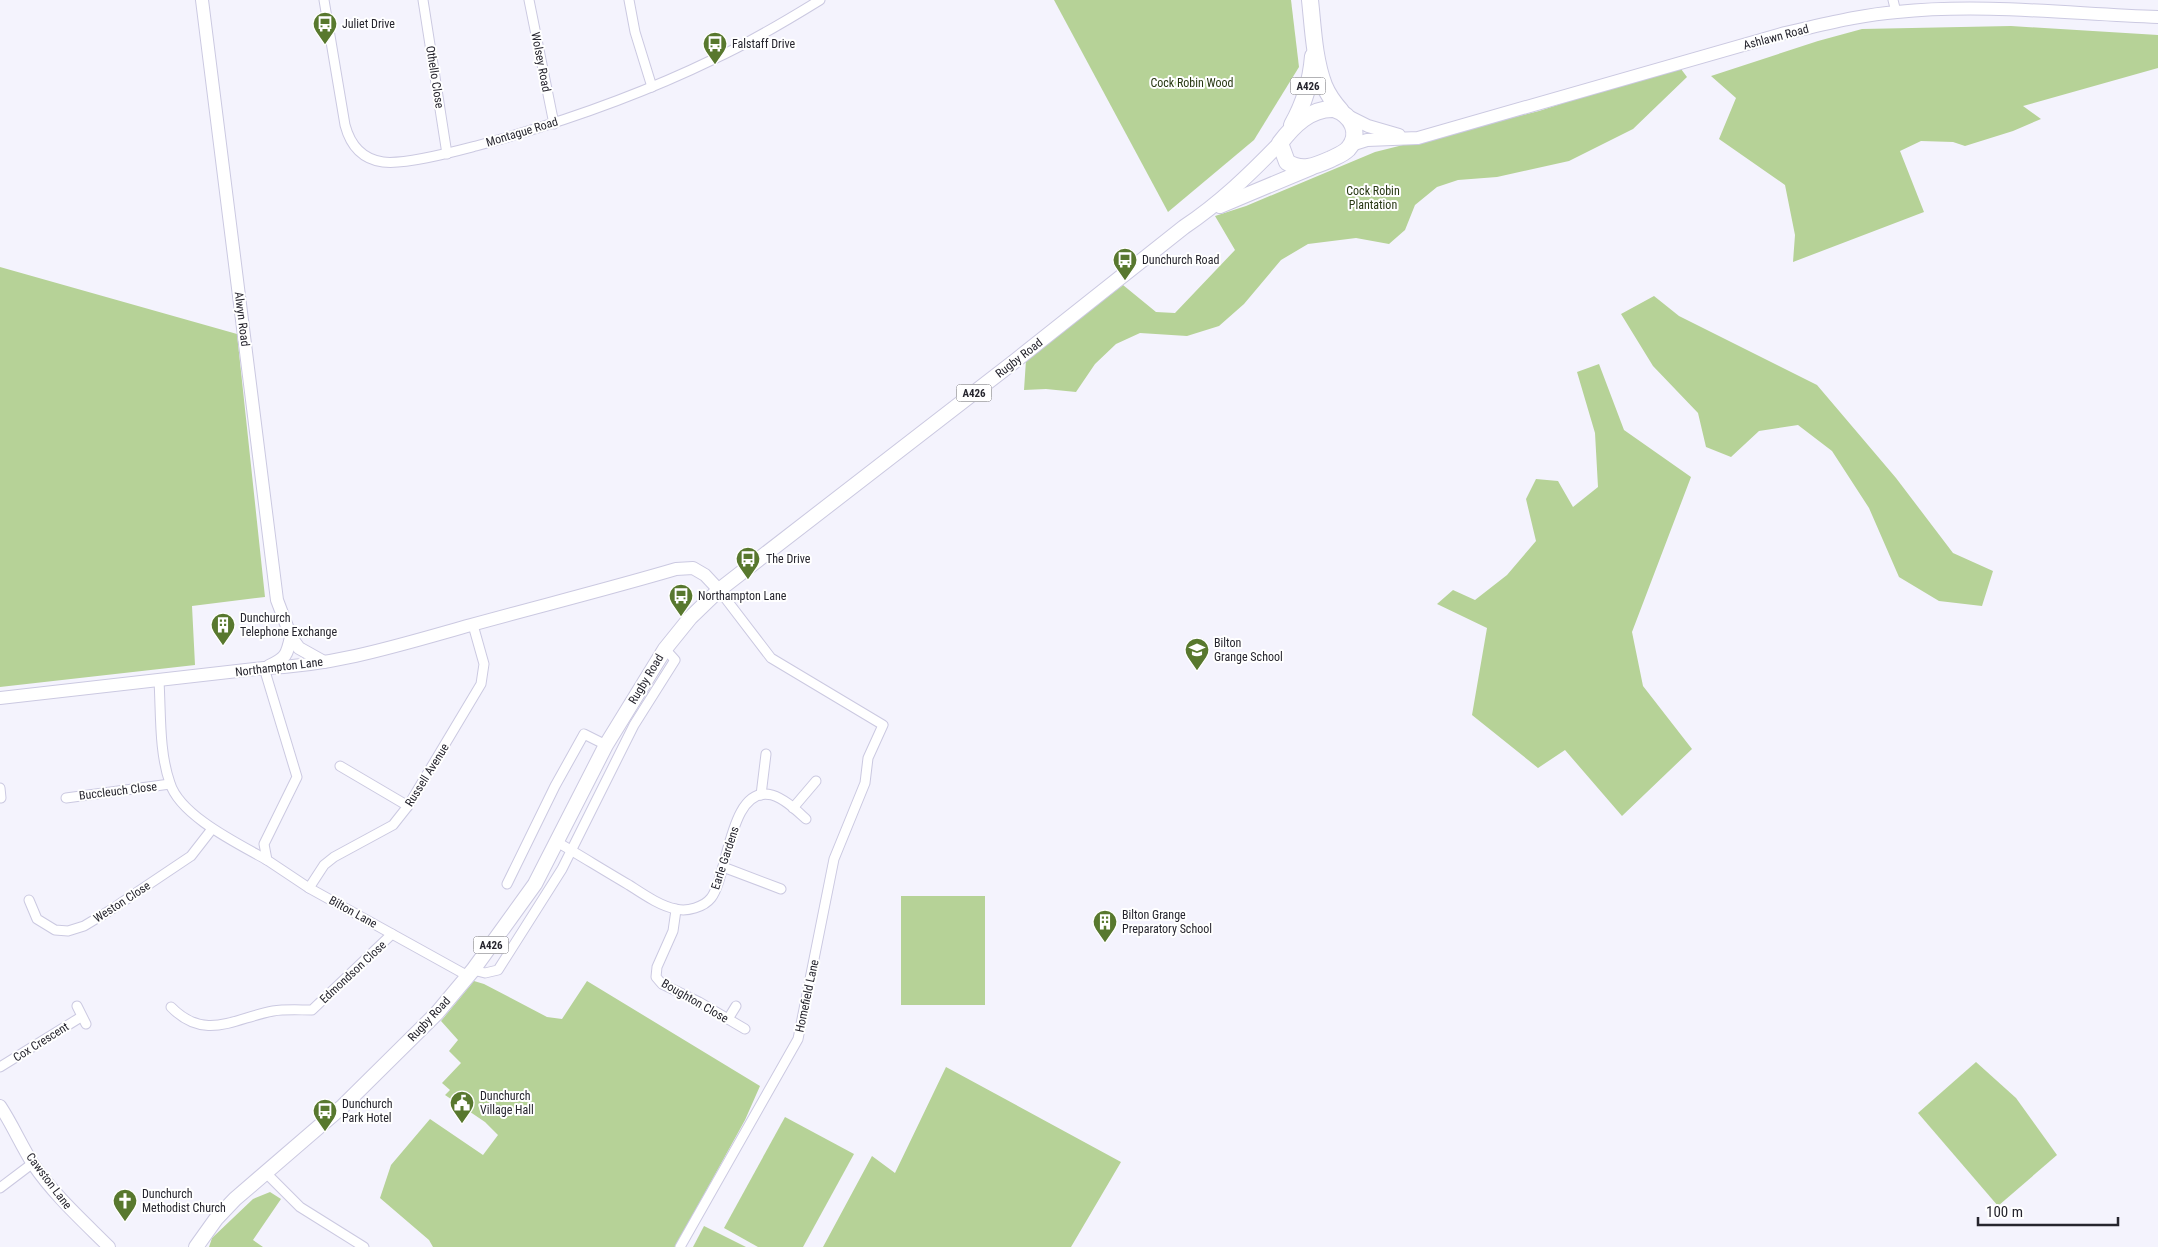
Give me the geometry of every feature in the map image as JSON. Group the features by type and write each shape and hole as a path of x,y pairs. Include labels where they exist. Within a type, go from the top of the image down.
{"highway":[{"name":"A426","path":"1310,0 1324,84 1330,97 1345,114"},
{"name":"A426","path":"1290,130 1300,112 1311,77 1315,38"},
{"path":"1329,109 1345,114 1354,130 1350,145 1342,154 1312,167 1300,168 1287,162 1280,143 1290,130 1314,112 1329,109"}],"main road":[{"name":"A426","path":"1206,212 1237,187 1280,143"},
{"path":"1206,212 1312,167"},
{"name":"Rugby Road","path":"196,1247 216,1219 235,1199 343,1106 437,1013 470,973 535,884 606,745 665,648 690,618 719,590 1015,361 1176,233 1206,212"}],"street":[{"name":"Alwyn Road","path":"202,0 277,600 291,637 299,648 324,662"},
{"name":"Montague Road","path":"324,0 344,125 350,141 369,158 383,162 398,162 447,154 554,124 652,87 715,59 768,32 820,0"},
{"name":"Othello Close","path":"423,0 447,154"},
{"name":"Wolsey Road","path":"530,0 554,124"},
{"path":"629,0 635,32 652,87"},
{"name":"Ashlawn Road","path":"1350,145 1367,140 1418,138 1785,33 1894,6 2158,17"},
{"name":"Ashlawn Road","path":"1345,114 1368,126 1406,137"},
{"name":"Northampton Lane","path":"0,698 264,668 294,667 324,662 395,647 676,569 694,568 705,575 719,590"},
{"name":"Homefield Lane","path":"680,1247 798,1039 834,859 866,783 868,758 883,725 771,658 719,590"},
{"name":"Russell Avenue","path":"309,888 324,865 393,825 408,806 481,684 484,664 473,625"},
{"path":"267,860 264,844 297,777 264,668 281,660 288,653 291,637"},
{"path":"470,973 485,973 498,970 562,869 634,725 675,660 665,648"},
{"name":"Bilton Lane","path":"159,681 164,754 170,784 181,802 212,829 267,860 309,888 392,934 470,973"},
{"path":"507,884 555,786 586,730 606,745"},
{"path":"766,754 761,795 771,795 784,801 806,819"},
{"path":"340,766 408,806"},
{"path":"793,808 816,781"},
{"name":"Buccleuch Close","path":"66,798 170,784"},
{"path":"0,788 1,798"},
{"name":"Earle Gardens","path":"676,910 697,908 711,898 723,867 733,826 754,797 761,795"},
{"name":"Weston Close","path":"29,900 37,919 55,930 68,931 84,926 110,911 191,856 212,829"},
{"path":"556,842 647,896 676,910"},
{"path":"546,862 562,869"},
{"path":"723,867 780,889"},
{"name":"Boughton Close","path":"676,910 673,930 657,967 656,977 662,984 699,1002 745,1029"},
{"name":"Edmondson Close","path":"171,1007 182,1018 205,1026 230,1024 273,1011 312,1010 392,934"},
{"name":"Cox Crescent","path":"0,1067 84,1020 76,1006"},
{"path":"728,1019 736,1006"},
{"name":"Cawston Lane","path":"0,1106 33,1163 49,1186 77,1217 109,1247"},
{"path":"0,1188 33,1163"},
{"path":"266,1173 300,1207 364,1247"}],"green space":[{"name":"Cock Robin Wood","path":"1054,0 1291,0 1299,67 1254,140 1168,212"},
{"path":"2011,26 2158,35 2158,68 2023,106 2041,119 2013,131 1965,146 1953,142 1921,141 1900,151 1924,212 1793,262 1795,235 1785,185 1719,139 1736,98 1711,76 1818,41 1862,29"},
{"name":"Cock Robin Plantation","path":"1681,69 1687,77 1633,129 1569,161 1497,177 1458,180 1437,187 1415,205 1405,230 1389,244 1356,238 1308,244 1281,260 1244,304 1219,326 1187,336 1140,333 1116,344 1095,364 1076,392 1046,389 1024,390 1026,360 1123,285 1156,312 1175,313 1235,250 1215,216 1246,206 1375,152 1539,111 1619,85"},
{"path":"0,267 237,334 265,597 192,606 195,665 0,687"},
{"path":"1654,296 1679,316 1817,385 1896,478 1953,553 1993,571 1982,606 1939,601 1899,577 1869,508 1832,451 1798,425 1759,431 1731,457 1706,447 1698,413 1653,366 1621,314"},
{"path":"1599,364 1624,430 1691,477 1632,632 1643,686 1692,749 1622,816 1565,750 1538,768 1472,715 1487,628 1437,604 1453,590 1475,600 1507,575 1536,541 1526,499 1536,479 1558,481 1573,507 1598,487 1595,433 1577,372"},
{"path":"901,896 985,896 985,1005 901,1005"},
{"path":"474,981 484,984 547,1017 562,1019 587,981 760,1086 745,1120 675,1247 433,1247 429,1240 380,1198 391,1165 430,1119 483,1155 498,1135 485,1122 445,1095 450,1090 442,1083 461,1063 449,1051 458,1040 441,1021"},
{"path":"1976,1062 2016,1098 2057,1155 1998,1206 1918,1113"},
{"path":"946,1067 1121,1162 1071,1247 823,1247 872,1156 895,1173"},
{"path":"785,1117 854,1154 803,1247 758,1247 724,1228"},
{"path":"270,1192 281,1199 253,1240 263,1247 209,1247 212,1238 253,1199"},
{"path":"704,1226 746,1247 693,1247"}],"place":[{"name":"Juliet Drive","path":"325,45"},
{"name":"Falstaff Drive","path":"715,65"},
{"name":"Dunchurch Road","path":"1125,281"},
{"name":"The Drive","path":"748,580"},
{"name":"Northampton Lane","path":"681,617"},
{"name":"Dunchurch Telephone Exchange","path":"223,646"},
{"name":"Bilton Grange School","path":"1197,671"},
{"name":"Bilton Grange Preparatory School","path":"1105,943"},
{"name":"Dunchurch Village Hall","path":"462,1124"},
{"name":"Dunchurch Park Hotel","path":"325,1132"},
{"name":"Dunchurch Methodist Church","path":"125,1222"}]}
